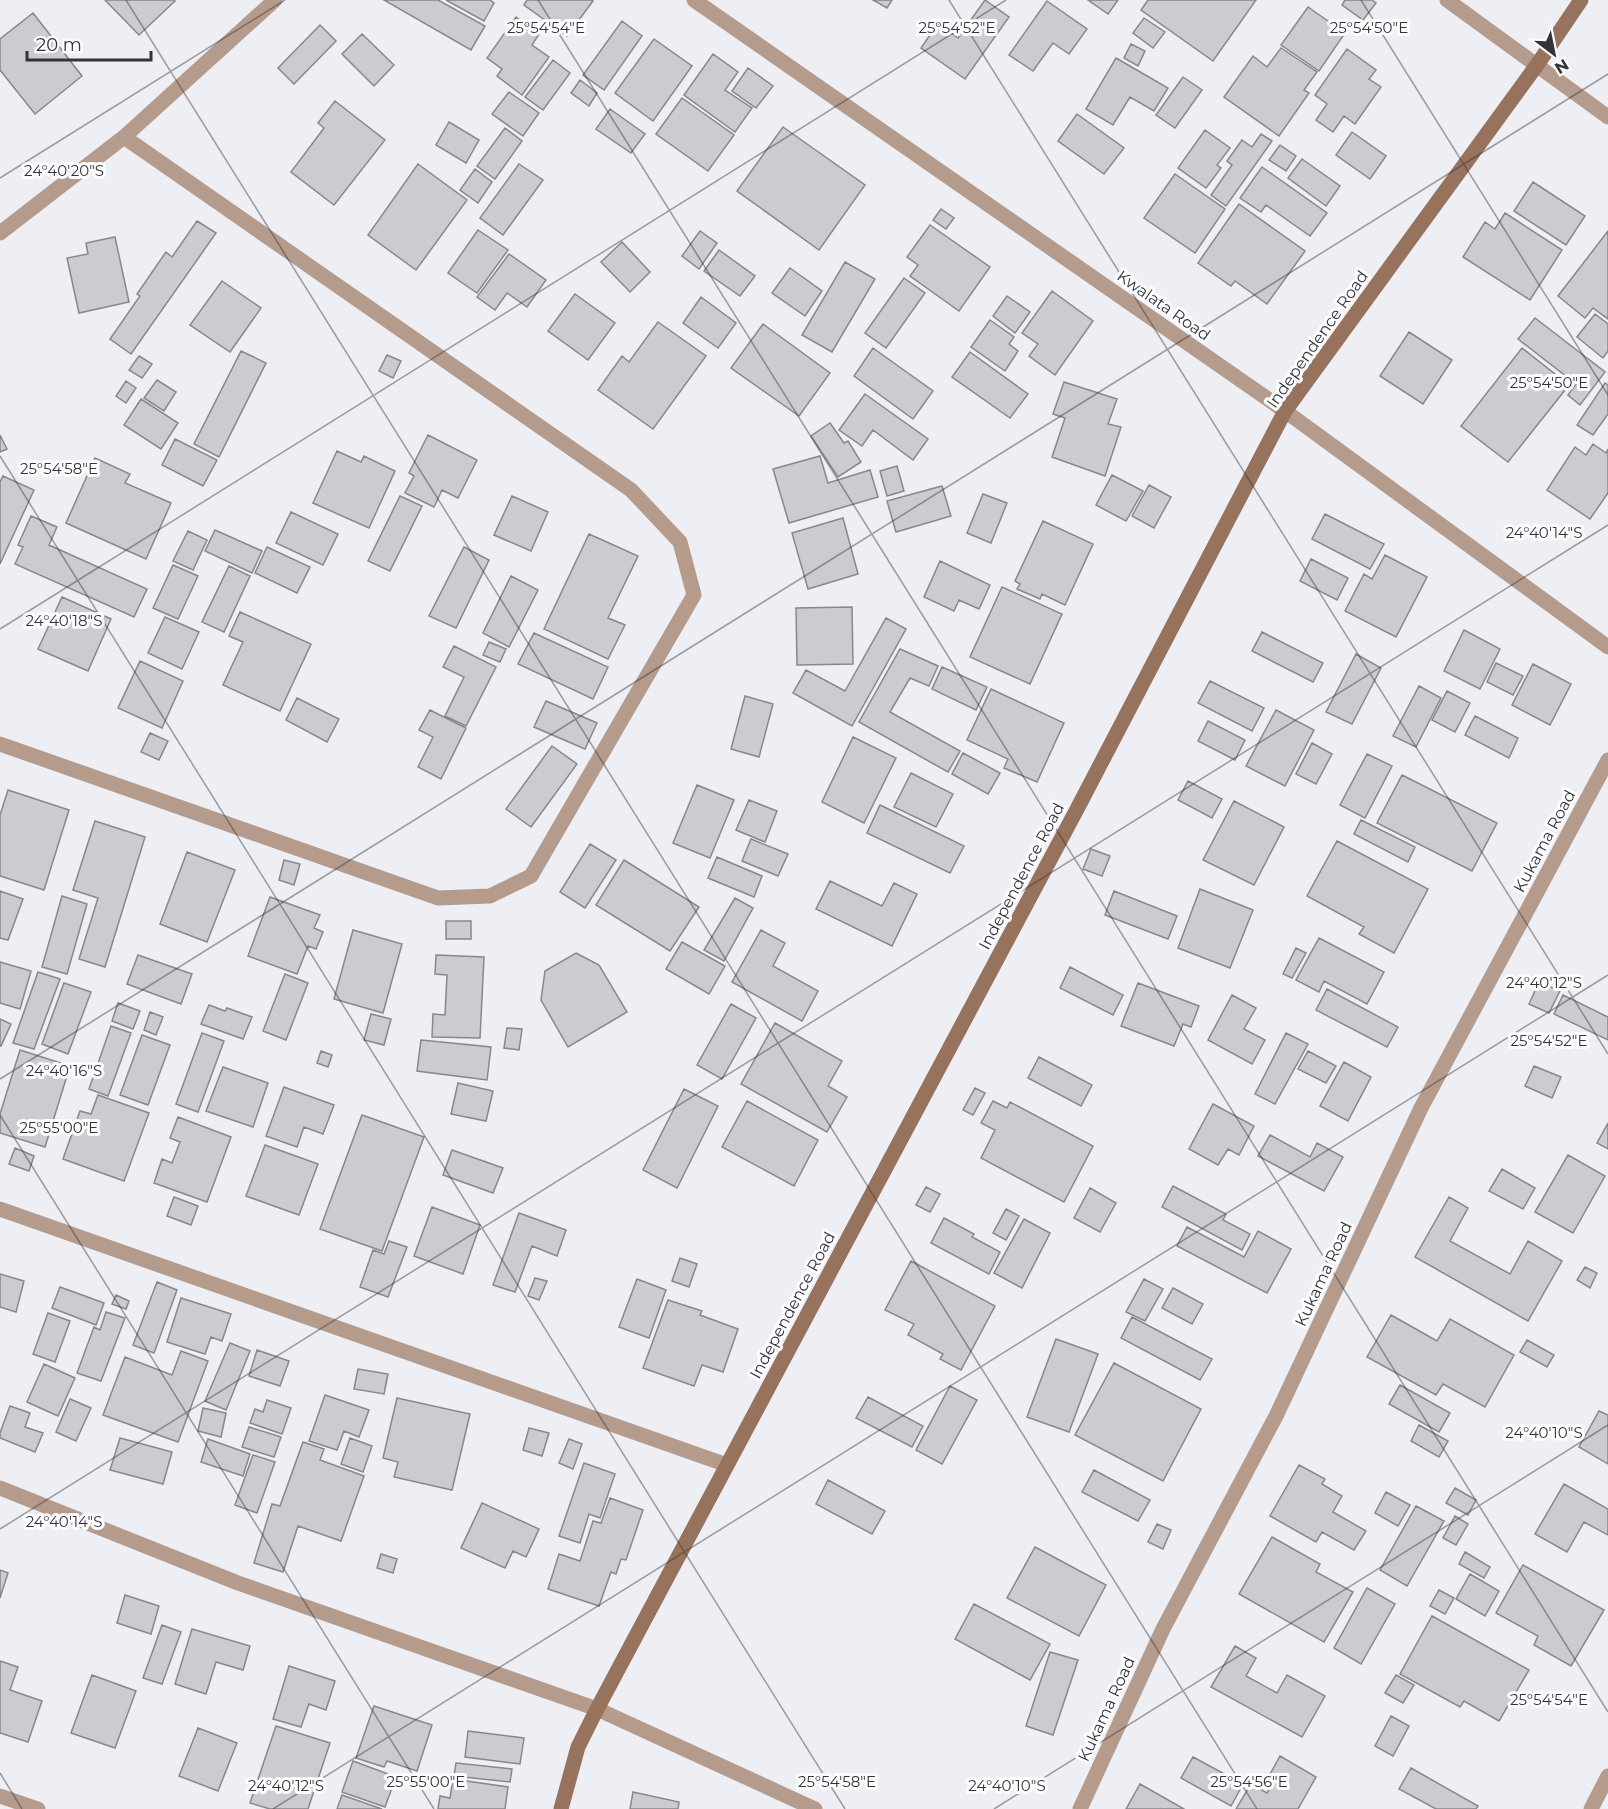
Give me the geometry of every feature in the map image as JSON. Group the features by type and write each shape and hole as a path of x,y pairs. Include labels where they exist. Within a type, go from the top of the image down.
{"street":[{"path":"0,233 124,137 275,0"},
{"name":"Kwalata Road","path":"694,0 1285,411 1608,647"},
{"path":"1447,0 1608,117"},
{"name":"Independence Road","path":"561,1809 578,1747 597,1709 1077,811 1285,411 1537,65 1581,0"},
{"path":"0,744 438,898 490,896 531,876 694,595 680,542 631,490 124,137"},
{"name":"Kukama Road","path":"1080,1809 1163,1629 1276,1416 1421,1108 1608,760"},
{"path":"0,1209 727,1464"},
{"path":"0,1488 238,1583 597,1709 815,1809"},
{"path":"1592,1809 1608,1776"},
{"path":"0,1796 38,1809"}],"building":[{"path":"105,0 174,0 175,1 139,35"},
{"path":"384,0 438,0 485,26 471,50"},
{"path":"446,0 490,0 494,3 484,21"},
{"path":"527,0 593,1 567,36 524,5"},
{"path":"873,0 892,0 887,8"},
{"path":"985,0 1009,17 965,79 921,48 938,23 958,38"},
{"path":"1088,0 1118,0 1108,14"},
{"path":"1148,0 1256,0 1213,61 1141,10"},
{"path":"1345,0 1372,0 1376,3 1363,20 1342,5"},
{"path":"1047,1 1087,29 1069,54 1053,43 1033,71 1009,55"},
{"path":"1308,7 1345,33 1319,71 1281,45"},
{"path":"33,13 82,76 35,114 0,70 0,39"},
{"path":"516,17 539,34 532,45 549,57 522,95 497,76 502,69 487,58"},
{"path":"1144,18 1165,32 1153,48 1133,33"},
{"path":"622,21 642,36 604,90 583,75"},
{"path":"320,25 336,41 294,84 278,68"},
{"path":"362,34 394,65 374,86 342,54"},
{"path":"654,39 692,66 653,121 615,93"},
{"path":"1131,44 1145,51 1138,66 1124,58"},
{"path":"1281,48 1317,72 1304,90 1309,93 1279,136 1224,97 1253,56 1267,67"},
{"path":"1347,49 1376,70 1369,79 1381,87 1355,124 1344,116 1333,132 1316,120 1327,104 1315,95"},
{"path":"713,54 738,72 725,90 752,108 735,132 684,95"},
{"path":"1116,58 1168,88 1154,111 1130,97 1113,125 1086,109"},
{"path":"553,60 570,73 543,110 525,97"},
{"path":"748,68 773,86 756,108 732,91"},
{"path":"1183,77 1202,90 1175,128 1156,115"},
{"path":"580,80 597,93 589,106 571,93"},
{"path":"509,92 539,113 523,136 492,114"},
{"path":"682,98 734,135 708,171 656,134"},
{"path":"335,101 385,140 334,205 291,172 324,128 318,123"},
{"path":"610,109 645,134 631,153 596,129"},
{"path":"1077,114 1124,148 1104,174 1058,141"},
{"path":"449,122 479,140 466,163 436,145"},
{"path":"783,127 865,185 819,250 737,191"},
{"path":"505,128 522,141 495,179 477,166"},
{"path":"1205,130 1230,148 1217,165 1221,168 1206,188 1178,168"},
{"path":"1352,132 1386,156 1370,179 1336,155"},
{"path":"1261,134 1272,141 1226,206 1211,195 1232,165 1227,161 1242,140 1252,147"},
{"path":"1280,145 1296,156 1286,171 1269,160"},
{"path":"1302,159 1340,186 1326,206 1288,178"},
{"path":"418,164 467,200 416,270 368,235"},
{"path":"519,164 543,180 503,235 480,218"},
{"path":"1262,167 1327,213 1310,236 1266,205 1261,212 1240,198"},
{"path":"475,169 492,182 478,203 460,190"},
{"path":"1175,174 1225,209 1195,253 1144,218"},
{"path":"1533,182 1585,216 1566,245 1514,211"},
{"path":"1239,204 1305,251 1267,304 1235,281 1231,286 1198,263"},
{"path":"941,209 954,218 946,229 933,220"},
{"path":"1505,213 1562,250 1530,300 1463,257 1485,222 1495,229"},
{"path":"197,221 216,233 131,354 110,339 140,296 137,294 166,252 172,257"},
{"path":"930,225 990,267 959,311 910,276 918,265 907,257"},
{"path":"478,230 508,250 477,293 448,273"},
{"path":"700,231 717,243 699,269 682,256"},
{"path":"1608,231 1608,319 1593,308 1585,318 1558,296"},
{"path":"115,237 129,302 79,313 67,258 88,254 86,243"},
{"path":"622,242 650,272 630,292 601,262"},
{"path":"719,250 755,276 740,296 704,271"},
{"path":"509,254 546,280 527,307 507,293 495,310 477,297"},
{"path":"845,262 875,279 832,352 802,335"},
{"path":"790,268 822,291 805,316 772,293"},
{"path":"904,278 925,293 886,348 865,333"},
{"path":"222,281 261,308 230,352 190,325"},
{"path":"1052,291 1093,321 1055,375 1029,356 1038,344 1022,333"},
{"path":"575,294 615,323 588,360 548,331"},
{"path":"1007,296 1030,312 1015,333 993,316"},
{"path":"701,297 736,323 718,348 683,323"},
{"path":"1595,314 1608,324 1608,351 1603,358 1577,337"},
{"path":"1535,318 1605,372 1580,405 1568,395 1576,384 1518,339"},
{"path":"990,320 1014,337 1009,344 1018,351 1005,371 971,347"},
{"path":"658,322 706,356 653,429 598,390 622,356 629,362"},
{"path":"763,324 830,373 799,416 731,368"},
{"path":"1409,332 1452,360 1423,404 1380,376"},
{"path":"873,348 933,391 913,419 854,376"},
{"path":"1522,348 1569,385 1508,462 1461,426"},
{"path":"241,351 266,363 219,457 194,444"},
{"path":"970,352 1028,394 1010,418 952,377"},
{"path":"387,355 401,361 393,378 379,371"},
{"path":"139,356 152,364 142,378 129,370"},
{"path":"157,380 176,392 164,411 144,398"},
{"path":"126,381 136,388 126,403 116,396"},
{"path":"1064,382 1117,399 1108,424 1121,427 1105,476 1052,457 1065,418 1053,414"},
{"path":"1605,383 1608,385 1608,414 1593,435 1577,425"},
{"path":"865,394 928,439 913,460 873,430 862,446 839,430"},
{"path":"141,399 178,423 161,449 124,425"},
{"path":"830,423 844,443 848,441 861,462 838,477 811,436"},
{"path":"0,435 7,449 0,452"},
{"path":"428,435 477,460 458,498 442,490 434,507 405,493 414,476 409,473"},
{"path":"175,439 217,460 203,486 162,465"},
{"path":"1593,444 1606,453 1608,449 1608,493 1590,519 1547,490 1575,447 1586,455"},
{"path":"337,451 361,462 364,456 395,471 369,528 313,503"},
{"path":"820,456 828,483 870,470 878,497 789,523 773,469"},
{"path":"95,458 130,474 125,483 171,503 146,559 66,523"},
{"path":"897,466 904,491 887,496 880,471"},
{"path":"1112,475 1143,491 1126,521 1096,505"},
{"path":"3,476 34,490 0,564 0,482"},
{"path":"1149,485 1171,497 1154,528 1132,516"},
{"path":"942,486 951,516 896,532 887,501"},
{"path":"983,494 1007,503 991,543 967,533"},
{"path":"400,496 422,506 390,571 368,561"},
{"path":"512,496 548,512 531,551 494,535"},
{"path":"291,512 338,534 323,565 276,543"},
{"path":"1325,514 1384,544 1370,569 1312,539"},
{"path":"31,516 57,527 49,545 147,589 134,617 15,564 23,547 18,545"},
{"path":"843,518 858,574 808,589 792,533"},
{"path":"1043,521 1093,544 1065,605 1042,594 1040,599 1017,589 1020,584 1015,581"},
{"path":"215,530 262,551 252,573 205,551"},
{"path":"188,531 207,540 193,570 173,561"},
{"path":"589,534 638,556 608,618 625,625 608,659 544,629"},
{"path":"267,547 310,567 297,593 255,573"},
{"path":"464,547 489,560 456,628 429,616"},
{"path":"1385,555 1427,577 1396,637 1345,611 1364,574 1372,579"},
{"path":"1311,559 1348,578 1337,600 1300,581"},
{"path":"940,561 990,585 979,609 959,600 954,611 924,597"},
{"path":"173,565 198,576 178,619 153,608"},
{"path":"229,566 250,576 224,632 202,622"},
{"path":"511,576 538,590 509,647 483,633"},
{"path":"1002,587 1062,614 1030,684 970,657"},
{"path":"62,597 111,619 88,671 38,649"},
{"path":"852,607 853,664 797,665 796,608"},
{"path":"240,612 311,644 280,711 223,685 243,642 229,636"},
{"path":"165,617 199,632 182,669 148,653"},
{"path":"886,618 906,629 852,726 793,693 806,670 845,691"},
{"path":"1464,630 1500,649 1480,689 1444,671"},
{"path":"1262,632 1323,663 1313,682 1252,651"},
{"path":"534,633 608,667 593,699 518,664"},
{"path":"489,642 506,649 500,662 483,655"},
{"path":"454,646 496,667 466,726 445,716 464,677 443,667"},
{"path":"900,649 938,666 929,686 910,678 890,712 960,751 948,772 859,722"},
{"path":"1356,654 1381,668 1352,724 1326,712"},
{"path":"140,661 183,681 162,728 118,708"},
{"path":"1496,663 1523,676 1513,695 1487,682"},
{"path":"1533,664 1571,684 1550,725 1512,705"},
{"path":"942,667 987,687 976,710 932,689"},
{"path":"1210,681 1264,708 1252,731 1198,703"},
{"path":"1419,686 1441,698 1416,747 1393,736"},
{"path":"991,689 1064,723 1037,782 1004,768 1008,759 967,740"},
{"path":"1447,691 1470,703 1455,732 1432,720"},
{"path":"745,696 773,704 759,757 731,749"},
{"path":"297,698 339,719 327,742 286,720"},
{"path":"546,701 597,723 585,749 534,727"},
{"path":"430,710 466,728 441,779 418,767 433,737 419,730"},
{"path":"1276,710 1314,730 1285,786 1246,766"},
{"path":"1475,716 1518,738 1509,758 1465,735"},
{"path":"1208,721 1245,740 1235,760 1198,741"},
{"path":"150,733 168,741 159,760 141,752"},
{"path":"853,737 896,758 864,823 822,802"},
{"path":"1312,743 1332,754 1316,784 1296,774"},
{"path":"552,746 577,764 531,827 506,809"},
{"path":"963,753 1000,773 988,794 952,774"},
{"path":"1367,754 1392,766 1365,818 1340,805"},
{"path":"911,773 953,794 936,827 894,807"},
{"path":"1402,775 1497,823 1472,871 1377,823"},
{"path":"1188,781 1222,799 1212,818 1178,800"},
{"path":"697,785 734,800 710,858 673,843"},
{"path":"8,790 69,810 44,890 0,876 0,815"},
{"path":"749,800 777,811 765,842 736,830"},
{"path":"1234,801 1284,827 1254,885 1203,860"},
{"path":"880,805 964,846 950,873 867,833"},
{"path":"1361,820 1415,847 1408,862 1354,834"},
{"path":"95,821 145,837 105,967 79,959 98,898 73,890"},
{"path":"751,839 788,854 778,876 742,861"},
{"path":"1337,841 1428,889 1394,953 1359,934 1364,927 1307,896"},
{"path":"590,844 616,860 585,908 560,892"},
{"path":"1091,849 1110,856 1102,876 1083,869"},
{"path":"187,852 235,870 207,942 160,924"},
{"path":"717,857 762,876 754,897 708,878"},
{"path":"284,860 300,864 294,885 279,880"},
{"path":"624,860 699,907 670,951 596,905"},
{"path":"830,881 882,906 894,883 917,894 892,946 816,909"},
{"path":"1200,889 1253,910 1230,968 1178,948"},
{"path":"0,891 23,899 8,940 0,938"},
{"path":"1114,891 1177,916 1168,939 1105,915"},
{"path":"62,896 87,904 67,974 42,967"},
{"path":"270,897 320,915 314,928 323,932 316,949 308,946 297,974 248,956"},
{"path":"735,898 753,908 724,961 704,950"},
{"path":"446,921 471,921 471,939 446,939"},
{"path":"353,930 402,944 383,1013 334,999"},
{"path":"761,930 785,943 773,966 818,991 802,1021 732,982"},
{"path":"1319,938 1384,972 1367,1004 1324,981 1319,992 1296,980"},
{"path":"682,942 725,966 709,994 666,969"},
{"path":"1296,948 1306,953 1292,978 1283,974"},
{"path":"576,953 599,965 627,1012 568,1047 541,1000 545,971"},
{"path":"138,955 192,974 181,1004 127,984"},
{"path":"436,955 484,957 480,1038 432,1037 433,1014 445,1015 447,975 435,974"},
{"path":"0,962 31,971 20,1009 0,1003"},
{"path":"1070,967 1123,995 1113,1015 1060,988"},
{"path":"38,972 60,979 34,1049 13,1043"},
{"path":"285,974 308,983 286,1040 263,1031"},
{"path":"1539,982 1560,991 1549,1013 1529,1004"},
{"path":"64,983 91,992 68,1054 42,1044"},
{"path":"1138,983 1199,1006 1191,1027 1183,1024 1174,1046 1121,1026"},
{"path":"1327,989 1398,1027 1387,1047 1316,1010"},
{"path":"1232,995 1256,1008 1244,1029 1265,1040 1252,1064 1208,1040"},
{"path":"1563,995 1608,1017 1608,1040 1554,1014"},
{"path":"118,1003 140,1011 133,1029 112,1021"},
{"path":"731,1004 756,1018 722,1079 697,1065"},
{"path":"209,1005 225,1011 227,1008 252,1017 243,1039 201,1024"},
{"path":"150,1012 163,1017 156,1035 144,1030"},
{"path":"371,1014 391,1019 384,1045 364,1040"},
{"path":"0,1019 11,1024 1,1046 0,1046"},
{"path":"775,1023 842,1061 828,1086 847,1097 827,1132 741,1084"},
{"path":"111,1026 131,1033 108,1096 89,1089"},
{"path":"507,1028 522,1029 519,1050 504,1048"},
{"path":"202,1033 224,1041 198,1112 176,1104"},
{"path":"1286,1033 1308,1044 1275,1104 1255,1094"},
{"path":"142,1035 170,1045 148,1105 120,1095"},
{"path":"421,1040 491,1047 487,1080 417,1071"},
{"path":"20,1050 70,1066 45,1147 0,1133 0,1114"},
{"path":"321,1051 332,1055 328,1067 317,1063"},
{"path":"1308,1051 1336,1066 1326,1083 1298,1069"},
{"path":"1039,1057 1092,1085 1081,1106 1028,1078"},
{"path":"1344,1062 1371,1077 1348,1121 1320,1106"},
{"path":"1534,1066 1561,1077 1552,1098 1525,1086"},
{"path":"223,1067 268,1083 253,1127 206,1111"},
{"path":"458,1083 493,1091 486,1121 451,1114"},
{"path":"284,1087 334,1105 323,1134 304,1127 297,1147 266,1136"},
{"path":"975,1088 985,1093 973,1115 963,1110"},
{"path":"684,1089 718,1106 677,1188 643,1170"},
{"path":"98,1095 149,1113 124,1181 63,1159 80,1111 91,1114"},
{"path":"747,1101 818,1140 794,1186 722,1147"},
{"path":"993,1101 1007,1108 1010,1102 1093,1146 1064,1202 981,1158 995,1130 981,1123"},
{"path":"1213,1104 1254,1126 1239,1155 1228,1149 1218,1165 1189,1149"},
{"path":"362,1115 424,1137 382,1251 320,1229"},
{"path":"178,1117 231,1137 207,1202 154,1183 162,1159 172,1163 180,1142 170,1138"},
{"path":"1608,1123 1608,1149 1597,1143"},
{"path":"1270,1135 1310,1157 1317,1143 1343,1157 1324,1191 1258,1156"},
{"path":"265,1145 318,1164 299,1215 246,1196"},
{"path":"15,1148 34,1156 29,1171 9,1164"},
{"path":"452,1150 503,1168 493,1193 443,1175"},
{"path":"1568,1155 1605,1176 1573,1233 1535,1212"},
{"path":"1502,1169 1535,1188 1523,1209 1489,1191"},
{"path":"1173,1186 1226,1214 1223,1220 1250,1234 1242,1250 1162,1207"},
{"path":"926,1187 940,1194 930,1212 916,1205"},
{"path":"1090,1188 1116,1203 1100,1232 1074,1218"},
{"path":"174,1197 198,1206 191,1225 167,1216"},
{"path":"1449,1197 1468,1208 1450,1241 1510,1274 1528,1241 1562,1261 1528,1321 1415,1257"},
{"path":"432,1207 480,1225 463,1274 414,1256"},
{"path":"1006,1209 1019,1216 1006,1240 993,1233"},
{"path":"519,1213 566,1230 557,1256 532,1246 515,1292 493,1285"},
{"path":"944,1218 974,1234 972,1237 1000,1252 989,1274 931,1243"},
{"path":"1024,1219 1050,1233 1022,1288 994,1273"},
{"path":"1187,1227 1244,1257 1258,1231 1291,1249 1267,1293 1177,1246"},
{"path":"389,1241 407,1247 388,1297 360,1287 373,1250 384,1254"},
{"path":"680,1258 697,1264 689,1287 672,1281"},
{"path":"911,1261 995,1306 961,1370 940,1359 943,1354 908,1335 914,1324 885,1310"},
{"path":"1585,1267 1597,1273 1590,1288 1577,1280"},
{"path":"0,1274 24,1281 16,1312 0,1307"},
{"path":"535,1278 547,1281 539,1300 528,1296"},
{"path":"637,1279 666,1290 649,1338 619,1327"},
{"path":"1144,1279 1163,1289 1145,1321 1126,1312"},
{"path":"157,1282 177,1290 154,1353 133,1345"},
{"path":"60,1287 104,1303 96,1325 52,1308"},
{"path":"1173,1288 1203,1304 1192,1324 1162,1308"},
{"path":"116,1295 129,1301 126,1309 112,1304"},
{"path":"181,1298 231,1314 222,1341 211,1337 205,1354 167,1342"},
{"path":"668,1300 702,1311 700,1315 738,1329 723,1372 702,1365 694,1386 643,1368"},
{"path":"106,1312 125,1318 101,1381 77,1373 94,1327 100,1330"},
{"path":"48,1313 70,1321 55,1362 33,1354"},
{"path":"1391,1315 1437,1341 1450,1319 1514,1355 1485,1407 1443,1384 1436,1395 1367,1357"},
{"path":"1132,1317 1212,1359 1200,1380 1121,1338"},
{"path":"1056,1339 1098,1354 1069,1432 1027,1417"},
{"path":"1527,1340 1554,1355 1547,1367 1520,1352"},
{"path":"230,1343 250,1351 226,1410 205,1401"},
{"path":"257,1350 289,1361 280,1386 249,1376"},
{"path":"181,1351 208,1361 178,1442 103,1415 125,1357 172,1375"},
{"path":"1114,1363 1201,1409 1163,1481 1075,1435"},
{"path":"44,1364 75,1378 58,1416 27,1402"},
{"path":"358,1369 388,1374 384,1394 354,1389"},
{"path":"1400,1385 1450,1413 1439,1432 1389,1404"},
{"path":"950,1386 977,1400 942,1464 916,1450"},
{"path":"325,1395 369,1410 359,1437 344,1431 337,1450 309,1441"},
{"path":"868,1397 923,1426 912,1447 856,1418"},
{"path":"397,1398 470,1414 452,1490 394,1477 398,1462 383,1458"},
{"path":"70,1399 91,1408 76,1441 56,1432"},
{"path":"267,1400 291,1408 282,1434 250,1423 255,1409 263,1412"},
{"path":"10,1406 30,1413 25,1427 43,1433 35,1452 0,1438"},
{"path":"203,1408 226,1413 221,1437 198,1431"},
{"path":"1599,1411 1608,1415 1608,1464 1579,1447"},
{"path":"1419,1425 1448,1441 1439,1457 1411,1441"},
{"path":"249,1427 281,1437 274,1457 242,1447"},
{"path":"529,1428 549,1433 542,1456 523,1450"},
{"path":"120,1438 172,1452 163,1484 110,1470"},
{"path":"350,1438 372,1446 363,1472 341,1464"},
{"path":"208,1439 250,1454 243,1476 201,1462"},
{"path":"569,1439 582,1444 573,1469 559,1463"},
{"path":"303,1442 324,1449 320,1460 364,1476 341,1541 298,1526 283,1572 254,1563 272,1504 280,1506"},
{"path":"253,1455 275,1462 257,1513 235,1505"},
{"path":"584,1463 615,1474 600,1518 589,1514 580,1543 559,1536"},
{"path":"1299,1465 1325,1479 1322,1484 1342,1496 1333,1512 1366,1531 1354,1550 1322,1532 1316,1542 1270,1516"},
{"path":"1094,1470 1150,1500 1138,1521 1082,1492"},
{"path":"828,1480 885,1511 872,1534 816,1504"},
{"path":"1564,1484 1608,1509 1608,1535 1584,1522 1567,1552 1535,1534"},
{"path":"1455,1488 1476,1500 1468,1515 1446,1503"},
{"path":"1386,1492 1410,1505 1398,1526 1375,1513"},
{"path":"610,1498 643,1510 626,1560 621,1559 616,1574 611,1572 599,1606 548,1589 559,1554 580,1561 593,1521 601,1523"},
{"path":"482,1503 539,1529 526,1557 513,1551 505,1568 461,1548"},
{"path":"1416,1506 1444,1521 1407,1586 1380,1570"},
{"path":"1455,1516 1468,1524 1456,1545 1443,1538"},
{"path":"1157,1524 1171,1530 1163,1549 1148,1542"},
{"path":"1272,1537 1320,1564 1316,1572 1353,1592 1324,1642 1239,1594"},
{"path":"1035,1547 1106,1585 1079,1636 1007,1598"},
{"path":"1465,1552 1490,1567 1484,1578 1459,1564"},
{"path":"381,1554 397,1559 393,1573 377,1568"},
{"path":"1523,1565 1604,1610 1571,1666 1534,1645 1538,1636 1496,1613"},
{"path":"0,1570 8,1573 0,1598"},
{"path":"1470,1574 1499,1591 1485,1616 1456,1599"},
{"path":"1367,1588 1395,1604 1361,1664 1334,1648"},
{"path":"1439,1590 1454,1598 1445,1614 1430,1606"},
{"path":"125,1595 159,1606 151,1634 117,1623"},
{"path":"974,1604 1050,1644 1030,1680 955,1639"},
{"path":"1432,1616 1529,1670 1499,1721 1464,1701 1460,1707 1400,1674"},
{"path":"162,1625 181,1632 162,1684 143,1678"},
{"path":"192,1629 250,1646 243,1670 216,1662 206,1694 175,1684"},
{"path":"1235,1646 1256,1658 1246,1676 1277,1693 1287,1675 1325,1696 1302,1737 1211,1687"},
{"path":"1050,1652 1078,1660 1053,1735 1026,1726"},
{"path":"0,1661 18,1667 10,1690 42,1701 28,1742 0,1733"},
{"path":"289,1666 335,1681 326,1710 309,1704 301,1727 273,1719"},
{"path":"92,1675 136,1691 115,1748 71,1733"},
{"path":"1396,1675 1414,1685 1403,1703 1385,1693"},
{"path":"374,1706 432,1725 417,1771 387,1761 384,1767 356,1758"},
{"path":"1391,1716 1409,1726 1393,1756 1375,1746"},
{"path":"276,1726 330,1743 308,1809 270,1809 250,1803"},
{"path":"198,1728 237,1743 218,1791 179,1776"},
{"path":"468,1731 524,1738 520,1764 465,1757"},
{"path":"1280,1756 1316,1777 1298,1809 1236,1809 1251,1784 1267,1793 1274,1781 1268,1778"},
{"path":"1193,1757 1243,1784 1231,1806 1181,1778"},
{"path":"353,1761 396,1777 385,1807 342,1792"},
{"path":"456,1763 512,1769 510,1782 454,1776"},
{"path":"1411,1768 1478,1806 1476,1809 1436,1809 1399,1789"},
{"path":"453,1779 508,1787 505,1809 438,1809 440,1796 450,1798"},
{"path":"1140,1784 1184,1809 1126,1809"},
{"path":"633,1792 679,1802 678,1809 630,1809"},
{"path":"342,1795 382,1809 337,1809"}]}
